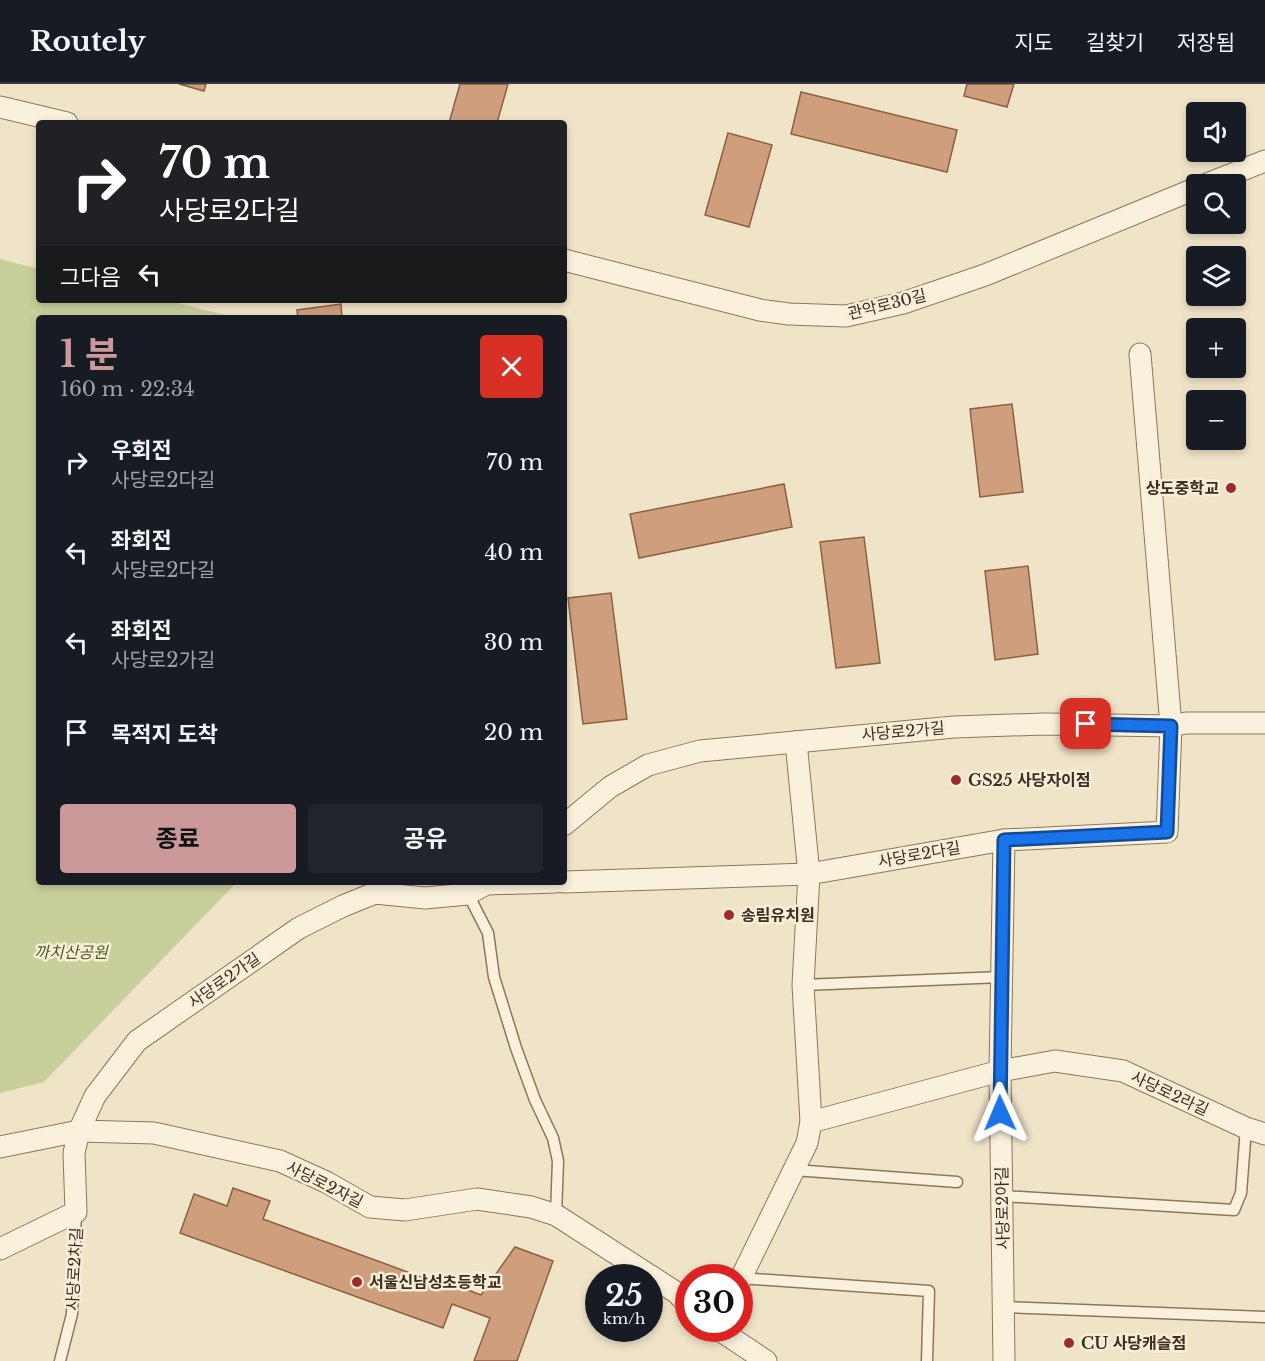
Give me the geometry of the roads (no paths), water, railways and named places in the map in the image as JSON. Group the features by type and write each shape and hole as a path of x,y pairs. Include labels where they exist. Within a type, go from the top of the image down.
{"street":[{"path":"0,107 54,120"},
{"path":"1232,174 1265,161"},
{"name":"관악로30길","path":"567,261 760,310 789,314 846,316 903,303 985,275 1186,193"},
{"path":"1140,354 1171,726"},
{"name":"사당로2가길","path":"567,823 610,787 648,765 700,751 954,727 1044,724 1171,726 1186,723 1265,723"},
{"name":"사당로2다길","path":"567,882 809,874 1004,840 1167,832 1171,726"},
{"path":"747,1264 807,1143 811,1122 803,985 809,874 796,741"},
{"name":"사당로2아길","path":"1004,840 1000,1071 1004,1361"},
{"path":"481,887 511,885"},
{"name":"사당로2가길","path":"79,1131 96,1095 137,1041 299,928 375,893 425,898 481,887"},
{"name":"사당로2라길","path":"811,1122 1000,1071 1055,1061 1123,1071 1256,1131"},
{"path":"0,1147 79,1131"},
{"name":"사당로2차길","path":"0,1249 76,1212 74,1153 79,1131"},
{"name":"사당로2자길","path":"79,1131 154,1133 280,1161 326,1182 370,1207 405,1210 477,1199 531,1207 556,1215 675,1292"},
{"path":"738,1342 766,1361"}],"lane":[{"path":"481,887 494,977 535,1100 553,1138 558,1161 556,1215"},
{"path":"803,985 1002,977"},
{"path":"1002,1196 1234,1210 1241,1193 1256,1131"},
{"path":"794,1170 957,1182"},
{"name":"사당로2차길","path":"60,1361 72,1314 76,1212"},
{"path":"753,1280 929,1291 927,1361"},
{"path":"1003,1307 1265,1317"}],"place":[{"name":"상도중학교","path":"1231,488"},
{"name":"GS25 사당자이점","path":"956,780"},
{"name":"송림유치원","path":"729,915"},
{"name":"서울신남성초등학교","path":"357,1282"},
{"name":"CU 사당캐슬점","path":"1069,1343"}],"park label":[{"name":"까치산공원","path":"71,952"}]}
